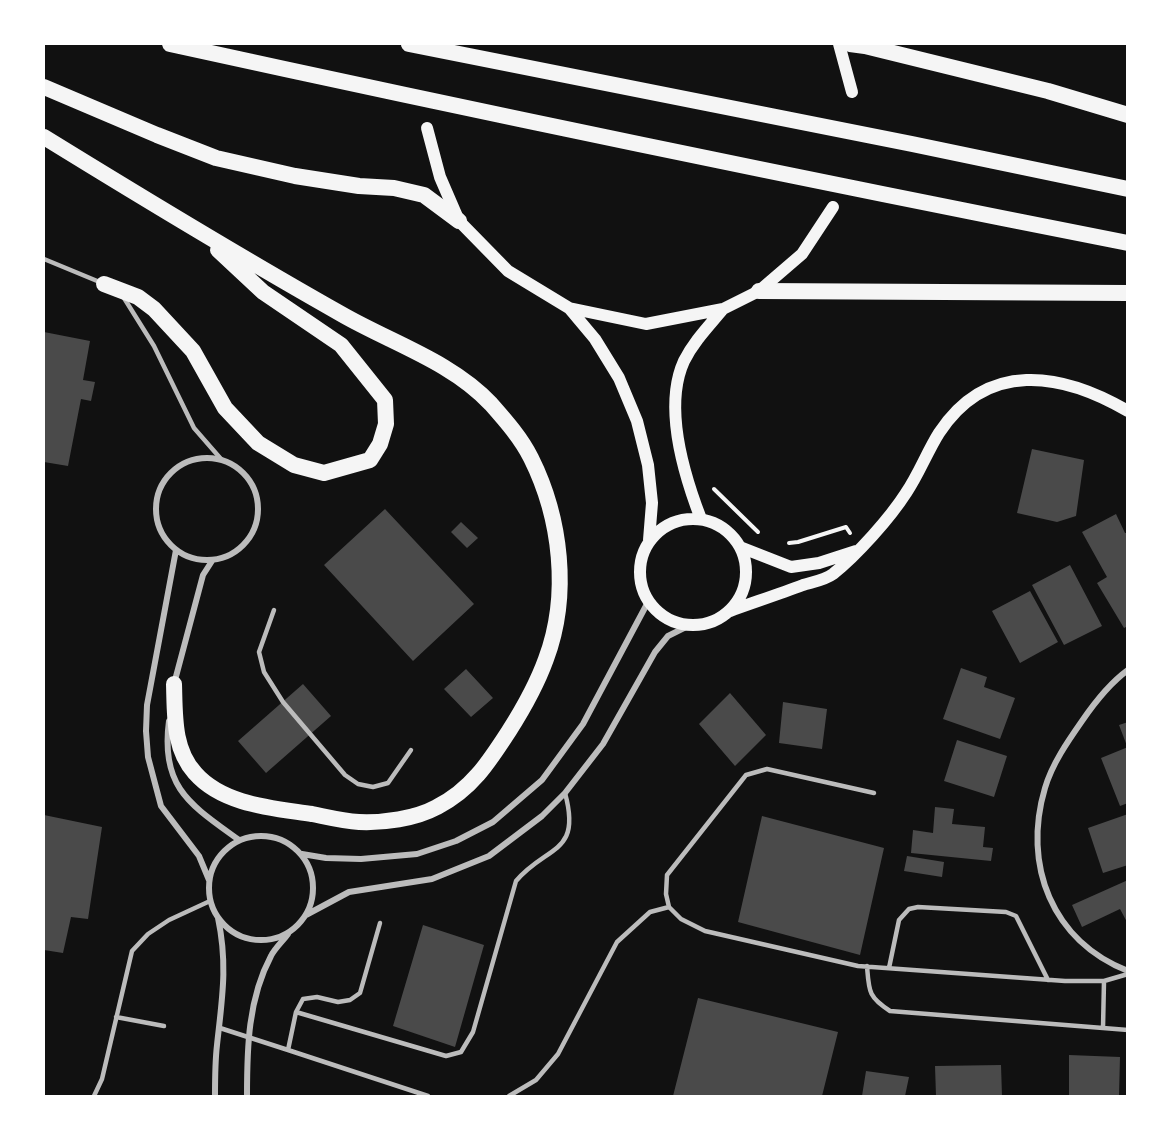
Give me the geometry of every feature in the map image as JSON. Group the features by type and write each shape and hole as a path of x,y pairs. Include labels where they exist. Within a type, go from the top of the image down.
{"highway":[{"path":"170,44 383,91 907,200 1128,243"},
{"path":"410,44 1128,189"},
{"path":"850,44 877,48 1048,91 1128,115"},
{"path":"44,87 216,158 295,176 359,186 394,188 424,195 459,221"},
{"path":"44,137 197,231 345,317 428,359 466,382 488,401 513,429 530,457 548,500 558,542 560,581 555,620 546,659 519,715 485,768 467,788 436,808 417,815 358,822 258,805 214,790 194,772 180,750 174,684"},
{"path":"104,284 138,297 154,309 193,351 225,408 258,443 294,465 324,473 370,460 380,444 386,424 385,399 341,345 263,292 197,231"},
{"path":"759,291 1128,292"}],"main road":[{"path":"839,44 852,92"},
{"path":"427,128 440,177 459,221 508,271 569,309 595,339 619,378 638,421 648,465 652,503 649,540 640,560 639,582 648,602 665,618 688,626 711,622 730,611 831,576 860,549 906,494 940,432 969,399 984,390 1014,380 1043,381 1089,393 1113,402 1128,411"},
{"path":"569,309 646,324 723,309 759,291 802,254 833,207"},
{"path":"701,519 689,488 680,444 675,401 684,363 698,337 723,309"},
{"path":"649,540 663,527 682,519 701,519 717,524 731,534 740,547 746,563 746,581 740,597 730,611"},
{"path":"740,547 791,567 819,563 860,549"}],"street":[{"path":"202,458 221,459 243,471 256,491 259,516 250,539 231,555 212,561 193,559 176,550 164,538 157,522 157,497 168,475 183,463 202,458"},
{"path":"176,550 147,705 148,757 161,806 199,856 209,880"},
{"path":"212,561 202,575 174,684 167,736 169,761 178,787 192,805 239,840"},
{"path":"302,854 326,858 361,859 417,854 456,841 494,822 542,780 583,724 648,602"},
{"path":"247,1096 248,1036 255,996 271,955 290,931 306,915 349,892 432,879 489,856 542,816 565,793 603,744 655,652 668,636 688,626"},
{"path":"1128,670 1117,678 1089,712 1057,760 1045,787 1038,819 1037,853 1044,888 1061,922 1089,950 1107,963 1128,973"},
{"path":"215,1096 225,984 224,945 218,918 210,901 209,880 214,863 225,849 239,840 256,836 273,837 289,843 302,854 310,868 314,884 312,900 306,915"},
{"path":"218,918 230,929 244,937 260,940 276,938 290,931"}],"lane":[{"path":"44,259 104,284 125,299 153,346 194,428 221,459"},
{"path":"274,609 259,652 264,672 283,702 345,775 357,784 373,787 388,783 411,750"},
{"path":"874,793 767,769 746,775 666,875 669,907 681,919 705,932 867,966 1048,980 1104,981 1128,973"},
{"path":"296,1012 446,1056 461,1053 473,1032 516,881 523,872 564,843 569,831 569,808 565,793"},
{"path":"94,1096 102,1079 132,951 148,934 169,920 210,901"},
{"path":"509,1096 536,1080 558,1054 617,942 650,912 669,907"},
{"path":"889,968 899,920 909,909 918,907 1006,912 1016,916 1022,925 1048,980"},
{"path":"288,1050 296,1012 303,999 316,997 338,1002 350,1000 360,993 380,923"},
{"path":"867,966 869,992 878,1003 890,1011 1128,1030"},
{"path":"1103,1028 1104,981"},
{"path":"116,1017 164,1026"},
{"path":"220,1028 428,1096"}],"path":[{"path":"711,486 760,533"},
{"path":"782,543 798,542 846,527 860,549"}],"building":[{"path":"44,332 90,341 83,380 95,382 91,401 81,399 68,466 44,462"},
{"path":"1032,449 1084,460 1076,516 1057,522 1017,513"},
{"path":"385,509 474,604 413,661 324,565"},
{"path":"1116,514 1125,533 1128,533 1128,626 1124,628 1097,583 1107,577 1082,532"},
{"path":"461,522 478,538 467,548 451,532"},
{"path":"1070,565 1102,626 1064,645 1032,585"},
{"path":"1030,591 1058,642 1020,663 992,611"},
{"path":"961,668 987,677 984,687 1015,698 1000,739 943,719"},
{"path":"466,669 493,698 471,717 444,689"},
{"path":"303,684 331,716 266,773 238,741"},
{"path":"730,693 766,735 735,766 699,724"},
{"path":"783,702 827,709 822,749 779,743"},
{"path":"1128,722 1128,745 1127,746 1119,725"},
{"path":"957,740 1007,756 994,797 944,781"},
{"path":"1128,747 1128,803 1120,806 1101,758"},
{"path":"935,807 954,809 952,824 985,827 983,847 993,848 991,861 911,853 913,830 933,833"},
{"path":"1128,814 1128,865 1103,873 1088,828"},
{"path":"44,815 102,827 88,919 71,917 63,953 44,950"},
{"path":"762,816 884,848 860,955 738,922"},
{"path":"907,856 944,862 942,877 904,871"},
{"path":"1128,880 1128,924 1120,909 1082,927 1072,905"},
{"path":"423,925 484,945 455,1047 393,1026"},
{"path":"698,998 838,1032 822,1096 673,1096"},
{"path":"1069,1055 1120,1057 1119,1096 1069,1096"},
{"path":"1001,1065 1002,1096 936,1096 935,1066"},
{"path":"866,1071 909,1077 905,1096 862,1096"}]}
